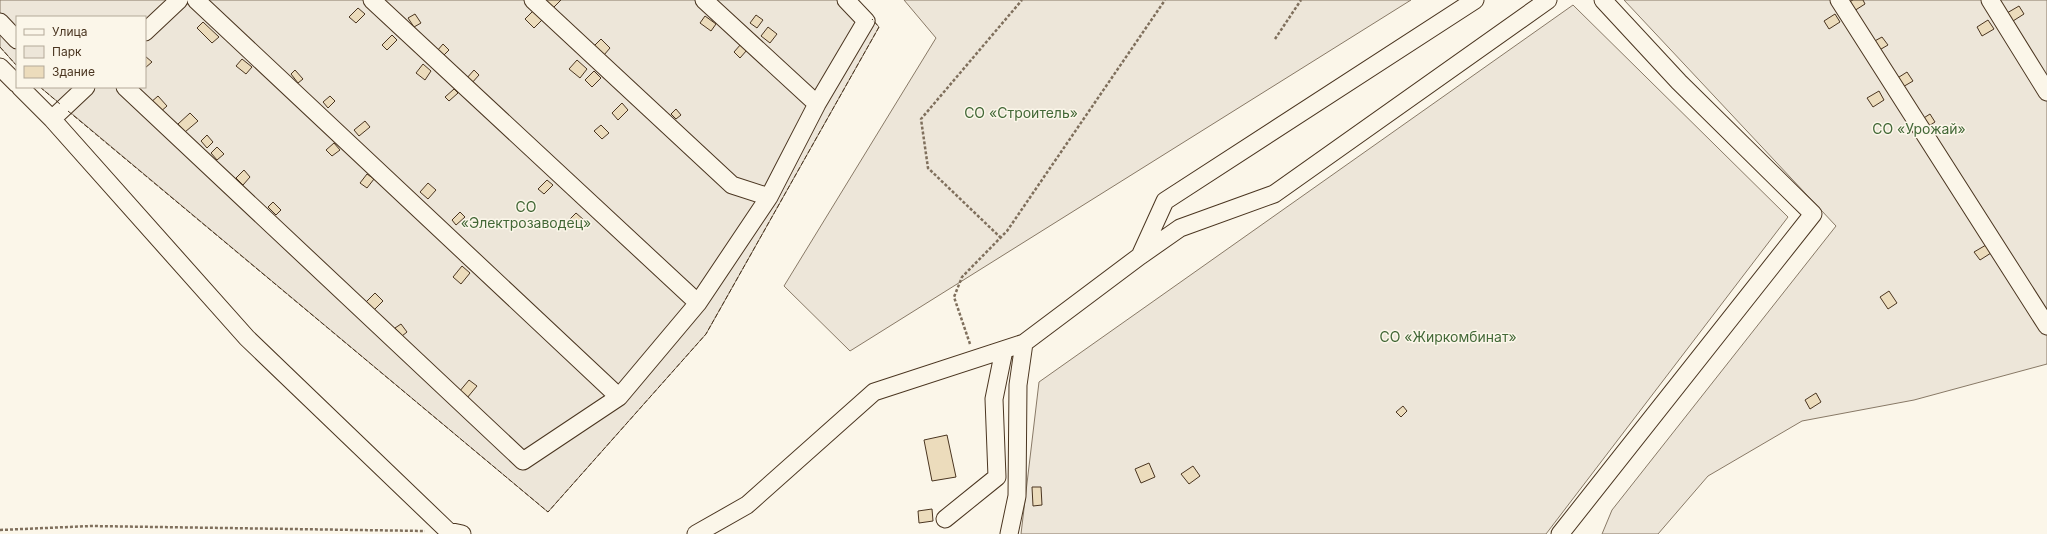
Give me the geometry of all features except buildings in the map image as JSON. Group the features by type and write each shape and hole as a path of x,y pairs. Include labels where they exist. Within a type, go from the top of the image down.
{"lane":[{"path":"146,31 179,0"},
{"path":"196,0 619,397"},
{"path":"372,0 698,303"},
{"path":"534,0 732,185 768,197"},
{"path":"704,0 817,104"},
{"path":"126,88 523,461 619,397 698,303 768,197 817,104 866,21 846,0"},
{"path":"1140,256 1165,202 1475,0"},
{"path":"696,534 747,505 874,392 1024,343 1180,228 1274,194 1548,0"},
{"path":"1560,534 1813,214 1679,82 1603,0"},
{"path":"1839,0 2047,326"},
{"path":"1990,0 2047,92"},
{"path":"0,22 16,39"},
{"path":"0,67 16,83"},
{"path":"21,88 52,119 247,338 455,532"},
{"path":"52,119 85,88"},
{"path":"1009,534 1017,496 1018,385 1024,343"},
{"path":"945,519 997,477 994,399 1004,350"}],"path":[{"path":"1001,238 928,168 921,119 1022,0"},
{"path":"975,359 954,297 962,277 1007,231 1165,0"},
{"path":"1275,39 1301,0"},
{"path":"0,530 91,526 455,532"}],"green space":[{"name":"СО «Электрозаводец»","path":"0,0 854,0 879,27 706,334 548,512 41,88 146,88 146,16 16,16 16,65 0,47"},
{"name":"СО «Строитель»","path":"904,0 1411,0 850,351 784,286 936,38"},
{"name":"СО «Урожай»","path":"1624,0 2047,0 2047,364 1914,400 1802,421 1708,476 1658,534 1602,534 1612,510 1836,226"},
{"name":"СО «Жиркомбинат»","path":"1573,5 1788,217 1546,534 1021,534 1039,382"}],"fence":[{"path":"68,111 548,512 706,334 879,27 872,19"},
{"path":"0,47 16,65"},
{"path":"41,88 60,104"}]}
